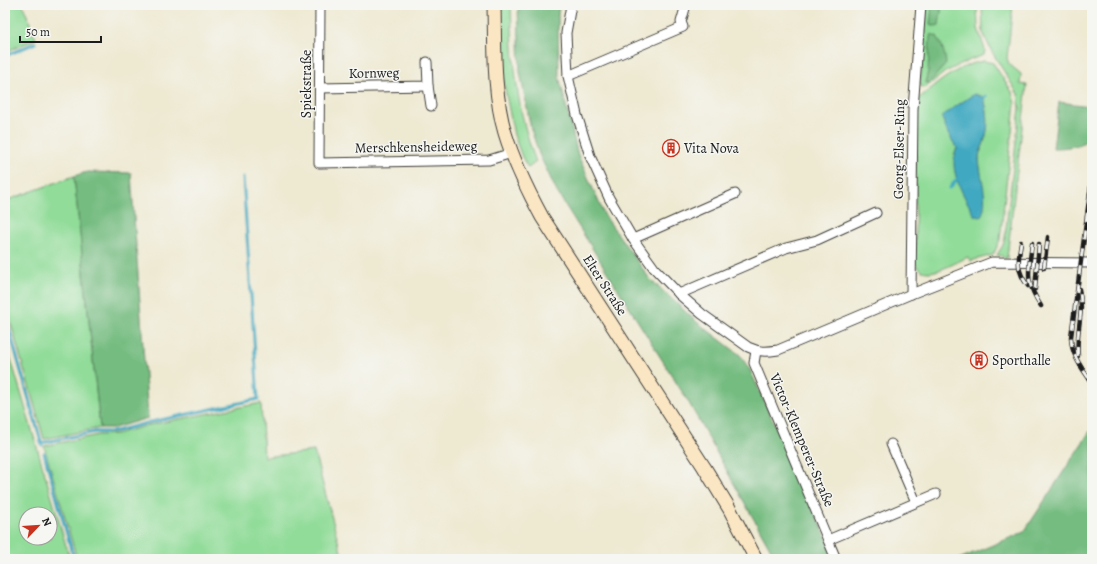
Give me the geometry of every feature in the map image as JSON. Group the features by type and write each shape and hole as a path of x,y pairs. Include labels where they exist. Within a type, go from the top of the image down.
{"main road":[{"name":"Elter Straße","path":"494,5 498,93 505,133 512,153 532,197 542,217 704,467 729,508 756,559"}],"street":[{"name":"Spiekstraße","path":"319,163 320,5"},
{"path":"571,5 566,33 568,76 577,115 599,178 633,239 654,268 679,294 702,314 739,341 756,350 767,352 778,350 911,294 992,262 1092,263"},
{"path":"568,76 683,27 681,22 686,5"},
{"name":"Georg-Elser-Ring","path":"911,294 913,109 921,5"},
{"path":"427,62 431,106"},
{"name":"Kornweg","path":"320,88 428,86"},
{"name":"Merschkensheideweg","path":"319,163 489,160 512,153"},
{"path":"633,239 735,194"},
{"name":"Georg-Elser-Ring","path":"679,294 786,248 817,240 876,213"},
{"name":"Victor-Klemperer-Straße","path":"756,350 754,362 836,559"},
{"path":"891,444 916,502"},
{"path":"828,540 936,494"}],"green space":[{"path":"5,5 23,5 36,39 5,52"},
{"path":"500,5 511,5 513,46 520,104 529,142 536,162 528,168 522,157 514,135 501,67"},
{"path":"518,5 560,5 558,13 559,76 578,155 605,216 650,279 697,322 740,355 750,370 836,559 776,559 689,403 557,192 539,154 531,129 520,72"},
{"path":"927,5 977,5 978,28 985,50 984,55 945,72 925,88 920,86"},
{"path":"932,5 942,5 939,25 936,26 930,24"},
{"path":"982,5 1013,5 1007,58 1009,64 1021,74 1020,84 1027,85 1007,258 997,255 1003,245 1005,237 1020,108 1018,94 992,52 983,33"},
{"path":"931,34 937,36 939,39 946,64 929,83 925,83 928,71"},
{"path":"984,61 993,63 1012,92 1015,104 1000,240 993,255 970,261 968,257 938,270 930,272 923,271 918,268 915,261 916,131 918,99 949,76 966,66","holes":["984,143 979,155 980,175 954,154 957,148"]},
{"path":"1091,95 1093,126 1092,133 1089,138 1081,144 1075,146 1053,148 1059,102 1090,106"},
{"path":"87,172 131,173 148,418 114,428 100,428 74,176"},
{"path":"74,176 100,428 44,439 5,303 5,201"},
{"path":"5,339 54,506 18,506 18,546 58,546 58,518 70,559 5,559"},
{"path":"261,403 264,457 314,451 343,559 77,559 44,446 98,435 116,434 149,425"},
{"path":"1092,428 1092,559 959,559 1024,532"}],"water":[{"path":"974,94 984,97 988,120 986,136 979,157 985,197 983,211 980,217 974,215 958,183 954,165 954,157 957,148 948,134 942,118 946,113"}],"waterway":[{"path":"5,56 35,43"},
{"path":"41,443 95,432 113,432 151,422 258,399 243,177"},
{"path":"950,188 957,179"},
{"path":"5,315 42,445"},
{"path":"44,453 74,559"}],"railway":[{"path":"1092,177 1071,337 1071,344 1075,356 1092,383"},
{"path":"1044,268 1048,237"},
{"path":"1021,242 1019,265 1021,275 1028,286"},
{"path":"1032,243 1029,276 1032,289 1041,306"},
{"path":"1035,289 1039,244"},
{"path":"1078,356 1077,347 1081,314 1081,297 1079,289"}],"place":[{"name":"Vita Nova","path":"671,148"},
{"name":"Sporthalle","path":"979,360"}]}
